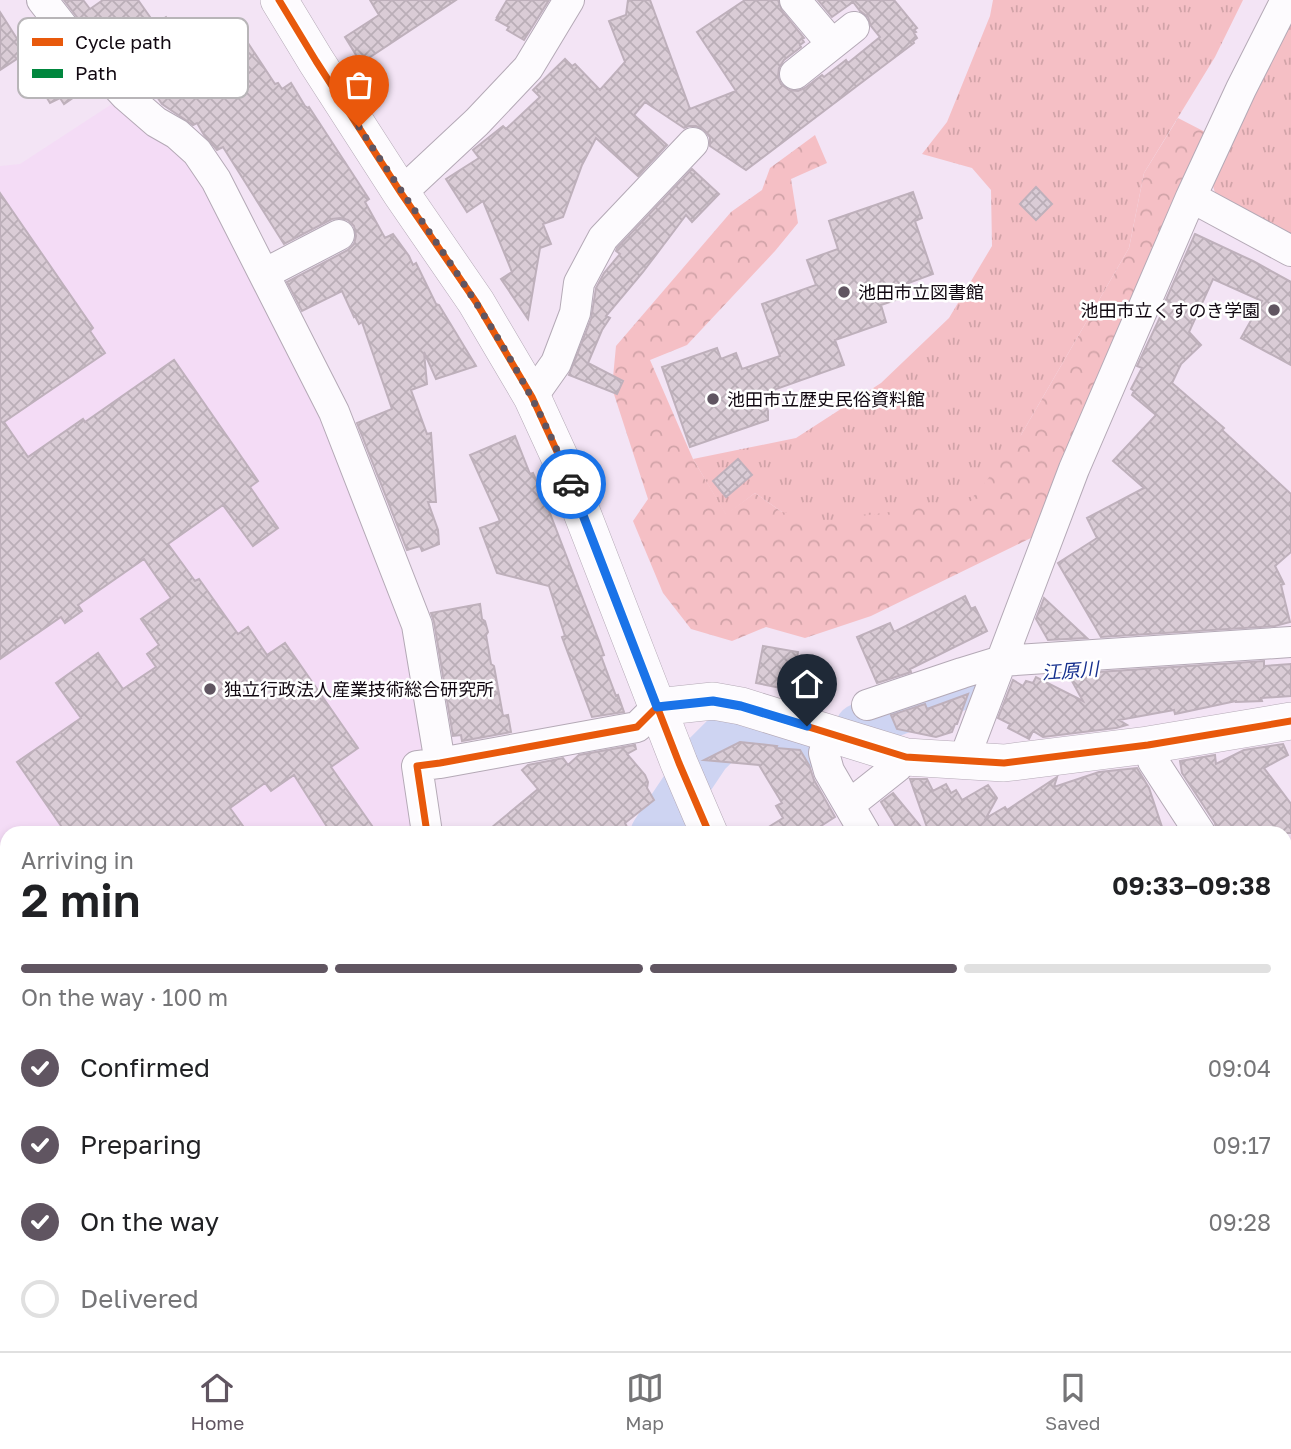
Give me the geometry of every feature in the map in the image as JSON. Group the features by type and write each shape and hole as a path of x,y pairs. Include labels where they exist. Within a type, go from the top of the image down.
{"street":[{"path":"42,0 56,18"},
{"path":"279,0 401,193 476,302 532,397 565,468 704,821"},
{"path":"401,193 477,122 528,68 569,0"},
{"path":"795,0 843,35 795,74"},
{"path":"963,762 1074,469 1191,197 1286,0"},
{"path":"128,98 197,152 216,180 334,412 417,625 439,763"},
{"path":"532,397 556,363 575,313 579,282 603,238 693,143"},
{"path":"1191,197 1291,251"},
{"path":"264,274 339,235"},
{"path":"867,705 962,673 997,672 1291,642"},
{"path":"425,826 417,766 637,727 657,707 713,701 741,706 906,757 1004,763 1148,745 1291,721"},
{"path":"829,733 824,753 829,771 861,826"},
{"path":"1148,745 1153,761 1195,826"},
{"path":"849,805 906,757"}],"shaded area":[{"name":"独立行政法人産業技術総合研究所","path":"118,100 173,143 208,184 328,415 408,629 432,750 408,753 417,826 0,826 0,166 20,164"}],"green space":[{"path":"993,0 1243,0 1215,57 1144,173 1129,248 1021,435 971,501 824,521 782,512 755,493 726,515 693,459 796,438 881,383 949,318 992,246 991,190 972,168 922,154 947,122 990,16"},
{"path":"1291,17 1291,236 1215,193 1211,179"},
{"path":"1178,118 1209,134 1037,535 871,616 805,638 766,627 732,641 691,629 663,593 633,521 648,499 612,388 616,346 731,212 762,190 770,168 815,135 827,163 791,179 798,223 775,251 687,345 650,360 693,459 726,514 755,493 782,512 1021,435 1129,248 1144,173"}],"building":[{"path":"64,0 83,0 90,9 103,0 138,0 151,18 78,18"},
{"path":"370,0 456,0 361,63 345,37 379,15"},
{"path":"507,0 549,0 524,40 496,20"},
{"path":"628,0 650,0 690,109 736,91 697,32 745,0 778,0 782,11 804,38 801,47 784,60 779,68 778,77 781,84 789,90 798,91 822,75 824,77 846,60 848,63 880,37 868,17 853,2 832,17 818,0 894,0 917,28 914,33 917,38 914,43 746,170 710,146 710,137 704,130 696,126 684,128 645,102 634,115 667,145 638,176 596,138 582,165 563,217 543,224 551,244 540,248 528,319 501,279 512,272 483,201 467,212 446,179 479,158 473,150 503,126 506,129 540,97 533,90 565,59 572,66 575,64 600,90 625,62 609,21 626,15"},
{"path":"0,12 18,40 18,58 0,70"},
{"path":"248,43 275,84 278,83 282,89 291,83 369,199 365,202 385,238 393,234 413,265 416,263 436,304 476,366 436,379 424,352 427,384 411,390 427,434 431,433 436,502 428,502 438,530 439,544 422,551 420,546 407,550 357,423 392,409 362,322 359,324 354,317 342,291 302,311 287,282 348,250 354,244 356,236 354,226 348,220 332,219 284,244 223,147 217,150 197,123 193,125 162,104 158,98 248,98"},
{"path":"47,98 60,98 50,103"},
{"path":"60,98 73,98 64,104"},
{"path":"692,169 719,194 692,222 686,215 606,316 610,318 588,363 623,381 617,394 569,375 591,319 596,288 604,273 620,254 616,251 617,248"},
{"path":"1036,187 1052,204 1036,220 1020,204"},
{"path":"913,192 922,218 915,221 933,274 895,288 899,299 881,305 886,322 835,340 844,365 762,394 768,420 690,447 662,367 717,348 721,359 736,353 742,369 780,356 762,304 816,285 807,260 838,249 829,221"},
{"path":"0,193 93,328 90,331 105,353 4,422 28,457 83,419 85,422 174,360 258,481 250,487 278,528 253,546 223,505 168,544 195,581 199,579 238,634 248,627 267,655 285,643 358,748 331,767 372,826 327,826 294,775 271,791 265,783 230,808 243,826 61,826 17,762 81,718 56,683 98,653 123,689 156,667 147,654 159,645 141,619 171,598 144,559 78,605 82,611 65,623 61,617 0,659"},
{"path":"1195,234 1291,282 1291,365 1241,338 1262,301 1213,279 1189,332 1201,345 1181,364 1172,383 1224,428 1222,430 1291,494 1291,552 1275,566 1284,584 1281,585 1290,622 1275,626 1101,637 1058,563 1097,538 1087,518 1144,488 1113,461 1156,415 1132,395 1134,391 1131,389 1142,368 1137,366"},
{"path":"515,436 530,474 533,473 546,503 624,712 592,717 562,637 565,636 549,586 497,573 480,528 500,521 470,455"},
{"path":"738,459 752,475 726,497 713,481"},
{"path":"965,596 971,609 975,607 987,631 910,669 911,672 877,683 857,637 890,623 894,632"},
{"path":"1044,598 1087,638 1048,640 1036,619"},
{"path":"480,604 482,619 488,632 486,635 491,664 494,666 503,716 508,715 511,732 462,741 461,735 453,736 431,613"},
{"path":"763,646 798,652 791,690 756,683"},
{"path":"1264,661 1264,666 1291,664 1291,696 1261,698 1262,701 1236,701 1175,714 1174,710 1119,720 1127,725 1116,728 1043,737 1033,731 1029,739 1008,728 1010,724 998,718 1013,680 1023,686 1026,681 1033,683 1036,677 1083,701 1068,674"},
{"path":"968,694 952,732 936,737 897,729 891,715 925,704 927,709"},
{"path":"740,742 800,750 835,817 821,826 770,826 783,818 776,806 782,803 759,765 704,760"},
{"path":"1283,744 1288,755 1264,768 1291,804 1291,826 1216,826 1182,773 1180,761 1215,755 1216,764 1244,750"},
{"path":"635,745 636,749 627,754 645,775 647,788 654,800 625,823 626,826 493,826 538,789 522,770 528,765 563,758 568,765 579,755"},
{"path":"1137,768 1149,788 1162,826 927,826 910,779 927,779 933,791 946,784 951,793 956,790 962,800 988,785 997,798 986,818 1005,807 1007,810 1057,777 1054,787 1099,772"},
{"path":"893,793 920,826 896,826 881,802"}],"waterway":[{"name":"江原川","path":"859,727 970,683"},
{"name":"江原川","path":"659,826 707,754 730,731 756,730 802,746 809,744"}],"cycle path":[{"path":"279,0 401,193 476,302 532,397 565,469 706,826"},
{"path":"426,826 417,766 637,727 657,707 713,701 741,706 906,757 1004,763 1148,745 1291,721"}],"way so far":[{"path":"359,127 476,302 532,397 571,484"}],"place":[{"name":"池田市立図書館","path":"844,292"},
{"name":"池田市立くすのき学園","path":"1274,310"},
{"name":"池田市立歴史民俗資料館","path":"713,399"},
{"name":"独立行政法人産業技術総合研究所","path":"210,689"}],"route":[{"path":"571,484 657,707 713,701 741,706 807,726"}]}
